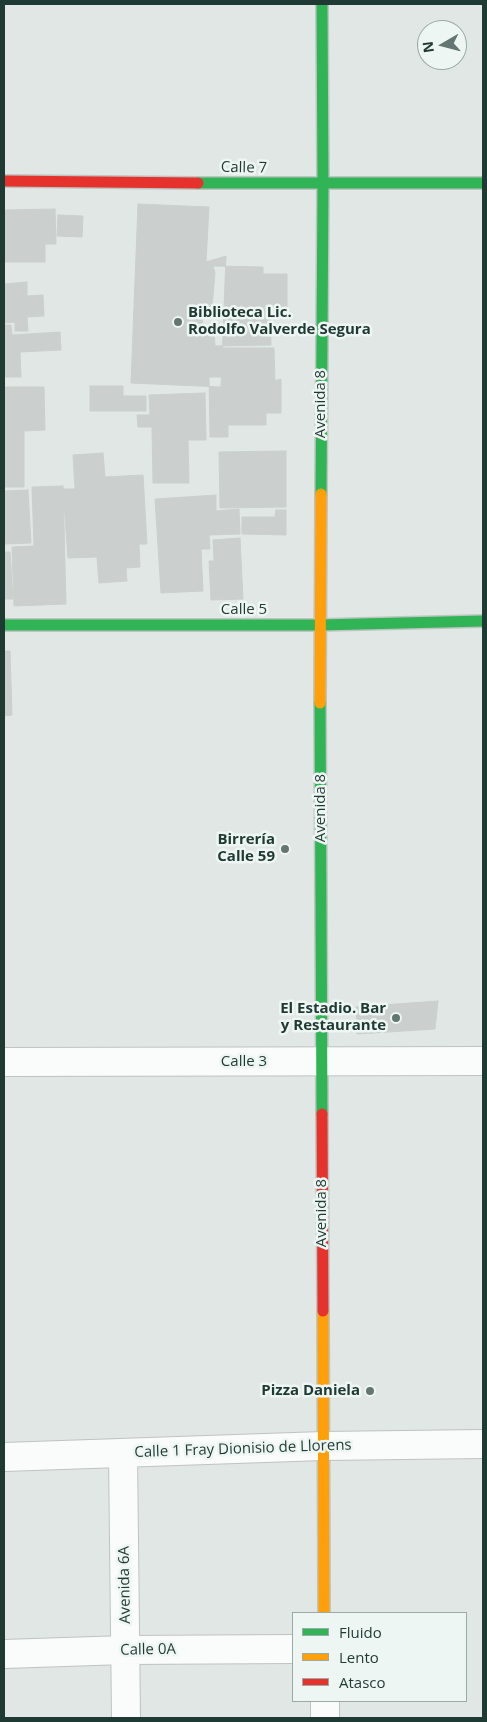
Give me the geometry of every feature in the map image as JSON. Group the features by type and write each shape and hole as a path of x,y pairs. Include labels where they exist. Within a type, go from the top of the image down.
{"street":[{"name":"Avenida 8","path":"322,4 323,184 320,625 324,1612"},
{"name":"Calle 7","path":"4,181 323,184 483,183"},
{"name":"Calle 5","path":"4,625 320,625 483,621"},
{"name":"Calle 3","path":"4,1062 483,1061"},
{"name":"Calle 1 Fray Dionisio de Llorens","path":"4,1457 322,1446 483,1444"},
{"name":"Avenida 6A","path":"123,1453 126,1718"},
{"name":"Calle 0A","path":"4,1654 126,1650 292,1649"},
{"path":"325,1702 325,1718"}],"building":[{"name":"Biblioteca Lic. Rodolfo Valverde Segura","path":"138,204 209,207 206,262 226,256 221,387 131,383"},
{"path":"55,209 56,244 45,244 45,262 4,262 4,210"},
{"path":"58,215 83,216 82,237 57,236"},
{"path":"213,266 263,267 263,274 287,274 287,307 212,307 215,273"},
{"path":"27,282 27,296 43,295 44,316 27,317 28,331 15,331 15,322 4,323 4,284"},
{"path":"270,308 271,345 215,346 214,329 203,329 202,310"},
{"path":"4,325 11,325 12,335 60,332 61,350 20,352 21,377 4,377"},
{"path":"222,348 274,348 275,381 281,379 281,413 266,413 266,425 228,425 228,437 210,437 209,377 222,377"},
{"path":"90,386 123,386 123,396 146,396 146,411 90,411"},
{"path":"4,387 44,387 45,430 24,431 24,487 4,487"},
{"path":"205,393 206,440 188,440 189,483 153,483 152,427 138,427 137,415 150,415 149,395"},
{"path":"286,451 286,507 220,508 219,452"},
{"path":"103,453 105,477 143,475 147,544 139,544 140,567 126,568 127,581 99,583 97,557 68,558 63,489 75,489 73,455"},
{"path":"63,486 66,604 14,606 12,547 34,546 32,487"},
{"path":"28,490 31,543 4,544 4,491"},
{"path":"216,495 216,511 239,509 240,534 209,535 210,549 201,549 203,591 161,593 155,499"},
{"path":"276,510 286,510 286,535 242,534 242,517 275,517"},
{"path":"240,538 243,599 211,600 209,561 214,561 213,540"},
{"path":"4,552 10,552 13,599 4,599"},
{"path":"4,651 10,651 12,715 4,716"},
{"name":"El Estadio. Bar y Restaurante","path":"438,1001 435,1029 357,1034 356,1007"}],"traffic: fast":[{"path":"321,494 322,4"},
{"path":"198,183 483,183"},
{"path":"4,625 320,625 483,621"},
{"path":"320,703 322,1114"}],"traffic: slow":[{"path":"320,703 321,494"},
{"path":"323,1311 324,1612"}],"traffic: jam":[{"path":"4,181 198,183"},
{"path":"322,1114 323,1311"}],"place":[{"name":"Biblioteca Lic. Rodolfo Valverde Segura","path":"178,322"},
{"name":"Birrería Calle 59","path":"285,849"},
{"name":"El Estadio. Bar y Restaurante","path":"396,1018"},
{"name":"Pizza Daniela","path":"370,1391"}]}
